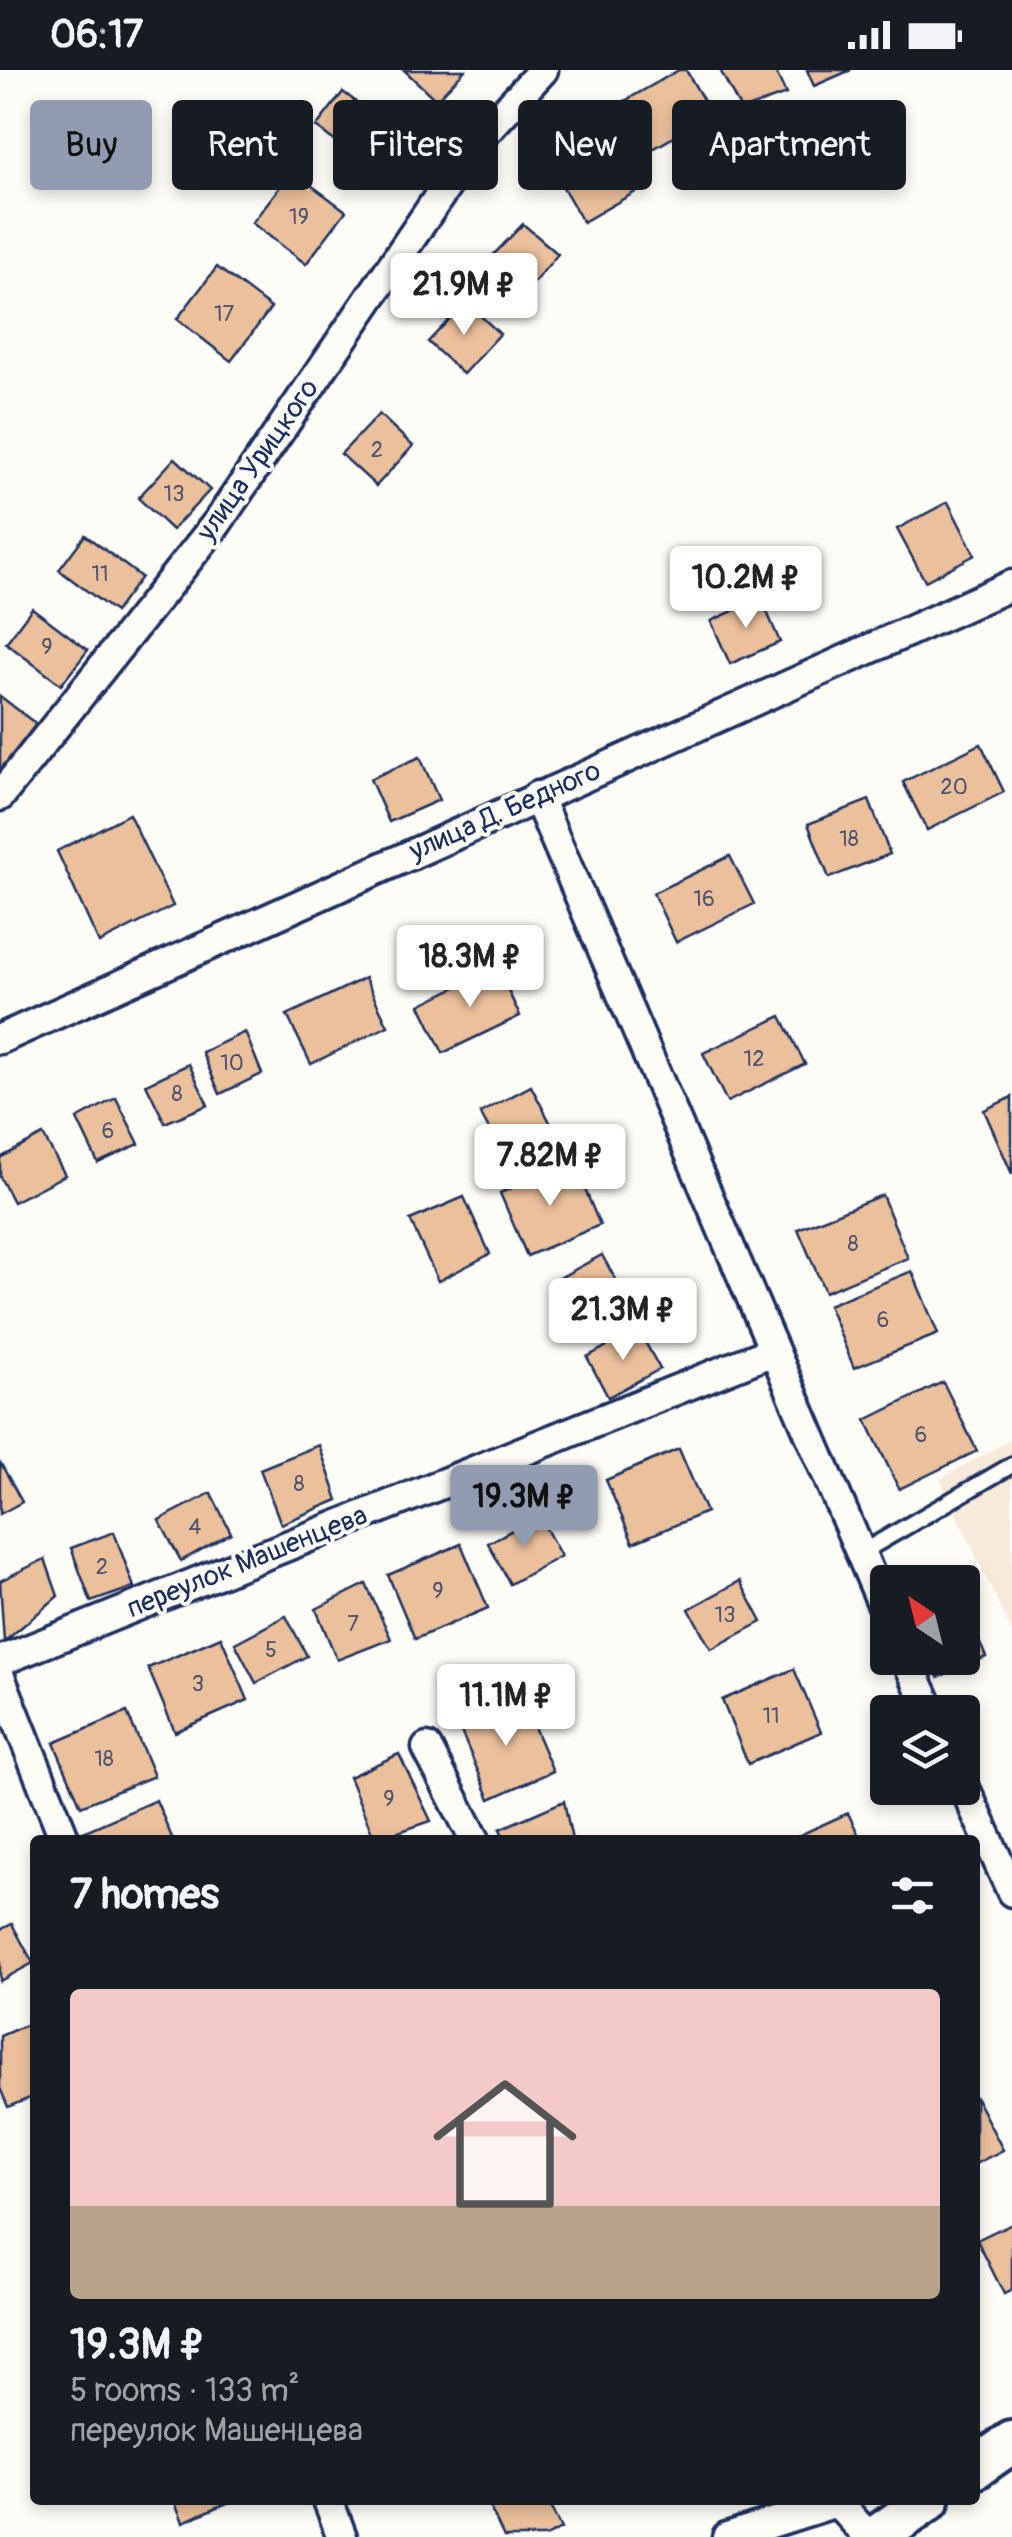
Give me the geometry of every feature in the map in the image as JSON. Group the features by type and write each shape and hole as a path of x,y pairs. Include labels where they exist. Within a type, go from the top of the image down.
{"main road":[{"path":"980,2464 1012,2442"},
{"path":"872,2537 921,2505"}],"street":[{"name":"улица Урицкого","path":"0,796 217,523 477,142 543,70"},
{"name":"улица Д. Бедного","path":"0,1039 1012,585"},
{"path":"537,796 870,1578"},
{"name":"переулок Машенцева","path":"0,1662 773,1352"},
{"path":"0,1677 63,1835"},
{"path":"427,1748 472,1835"},
{"path":"972,1805 1012,1892"},
{"path":"330,2505 342,2537"},
{"path":"727,2537 824,2505"},
{"path":"840,2505 872,2537"}],"lane":[{"path":"859,1554 1012,1465"}],"shaded area":[{"path":"1012,1439 1012,1633 940,1479"}],"building":[{"path":"404,70 465,70 436,100"},
{"path":"679,70 686,70 703,100 672,100 672,138 652,149 652,100 626,100"},
{"path":"720,70 775,70 786,94 769,100 736,100"},
{"path":"807,70 851,70 814,86"},
{"path":"343,92 354,100 337,100"},
{"path":"333,105 333,140 316,127"},
{"path":"313,187 346,211 306,264 252,223 277,190 313,190"},
{"path":"565,190 639,190 583,222"},
{"path":"523,224 558,254 514,306 474,275"},
{"path":"217,267 271,308 231,361 177,319"},
{"path":"466,302 500,334 463,374 428,342"},
{"path":"379,414 413,446 376,486 341,454"},
{"path":"175,458 210,490 172,530 138,498"},
{"path":"948,502 975,555 925,581 897,529"},
{"path":"85,535 141,577 115,612 59,570"},
{"path":"761,598 780,642 730,664 711,621"},
{"path":"32,608 88,650 61,685 6,643"},
{"path":"0,696 36,724 0,771"},
{"path":"981,744 1004,792 927,830 903,782"},
{"path":"420,757 439,800 389,822 370,779"},
{"path":"869,800 890,854 829,878 808,824"},
{"path":"129,814 173,906 99,943 57,851"},
{"path":"730,856 754,904 676,942 653,893"},
{"path":"497,967 520,1016 443,1053 420,1005"},
{"path":"365,978 388,1026 311,1064 287,1015"},
{"path":"781,1016 805,1064 727,1102 703,1053"},
{"path":"245,1032 262,1074 220,1094 202,1052"},
{"path":"189,1064 208,1105 165,1123 146,1084"},
{"path":"531,1086 552,1126 502,1153 480,1113"},
{"path":"1012,1097 1012,1174 984,1110"},
{"path":"116,1098 139,1144 98,1163 77,1119"},
{"path":"43,1135 65,1175 13,1202 0,1177 0,1158"},
{"path":"573,1161 600,1225 527,1256 500,1193"},
{"path":"882,1195 908,1258 825,1292 798,1229"},
{"path":"464,1197 490,1254 438,1281 410,1220"},
{"path":"602,1255 624,1295 573,1322 552,1282"},
{"path":"912,1271 938,1334 854,1368 828,1305"},
{"path":"638,1329 660,1369 608,1397 587,1357"},
{"path":"943,1382 977,1451 899,1489 866,1420"},
{"path":"319,1445 338,1500 281,1524 260,1469"},
{"path":"679,1449 706,1512 633,1543 606,1480"},
{"path":"0,1462 22,1502 0,1514"},
{"path":"211,1493 231,1533 181,1561 159,1520"},
{"path":"539,1516 561,1556 510,1584 488,1543"},
{"path":"114,1532 134,1587 91,1602 71,1548"},
{"path":"461,1544 488,1608 415,1639 388,1575"},
{"path":"45,1559 58,1596 4,1642 0,1581"},
{"path":"740,1581 762,1622 711,1649 689,1609"},
{"path":"366,1584 391,1639 337,1660 316,1609"},
{"path":"286,1616 307,1656 256,1683 235,1643"},
{"path":"221,1637 248,1700 175,1732 148,1668"},
{"path":"794,1669 821,1732 748,1764 722,1700"},
{"path":"522,1699 553,1771 490,1799 459,1727"},
{"path":"127,1712 154,1776 81,1806 54,1743"},
{"path":"399,1754 431,1821 390,1835 373,1835 349,1777"},
{"path":"156,1800 171,1835 84,1835 83,1832"},
{"path":"564,1801 571,1835 503,1835 500,1829"},
{"path":"848,1813 859,1835 800,1835"},
{"path":"12,1924 30,1965 0,1981 0,1930"},
{"path":"30,2023 30,2098 8,2107 0,2088 0,2036"},
{"path":"980,2106 1003,2150 980,2162"},
{"path":"1012,2223 1012,2290 1004,2294 980,2239"},
{"path":"176,2505 222,2505 183,2522"},
{"path":"488,2505 549,2505 561,2529 545,2537 504,2537"}]}
